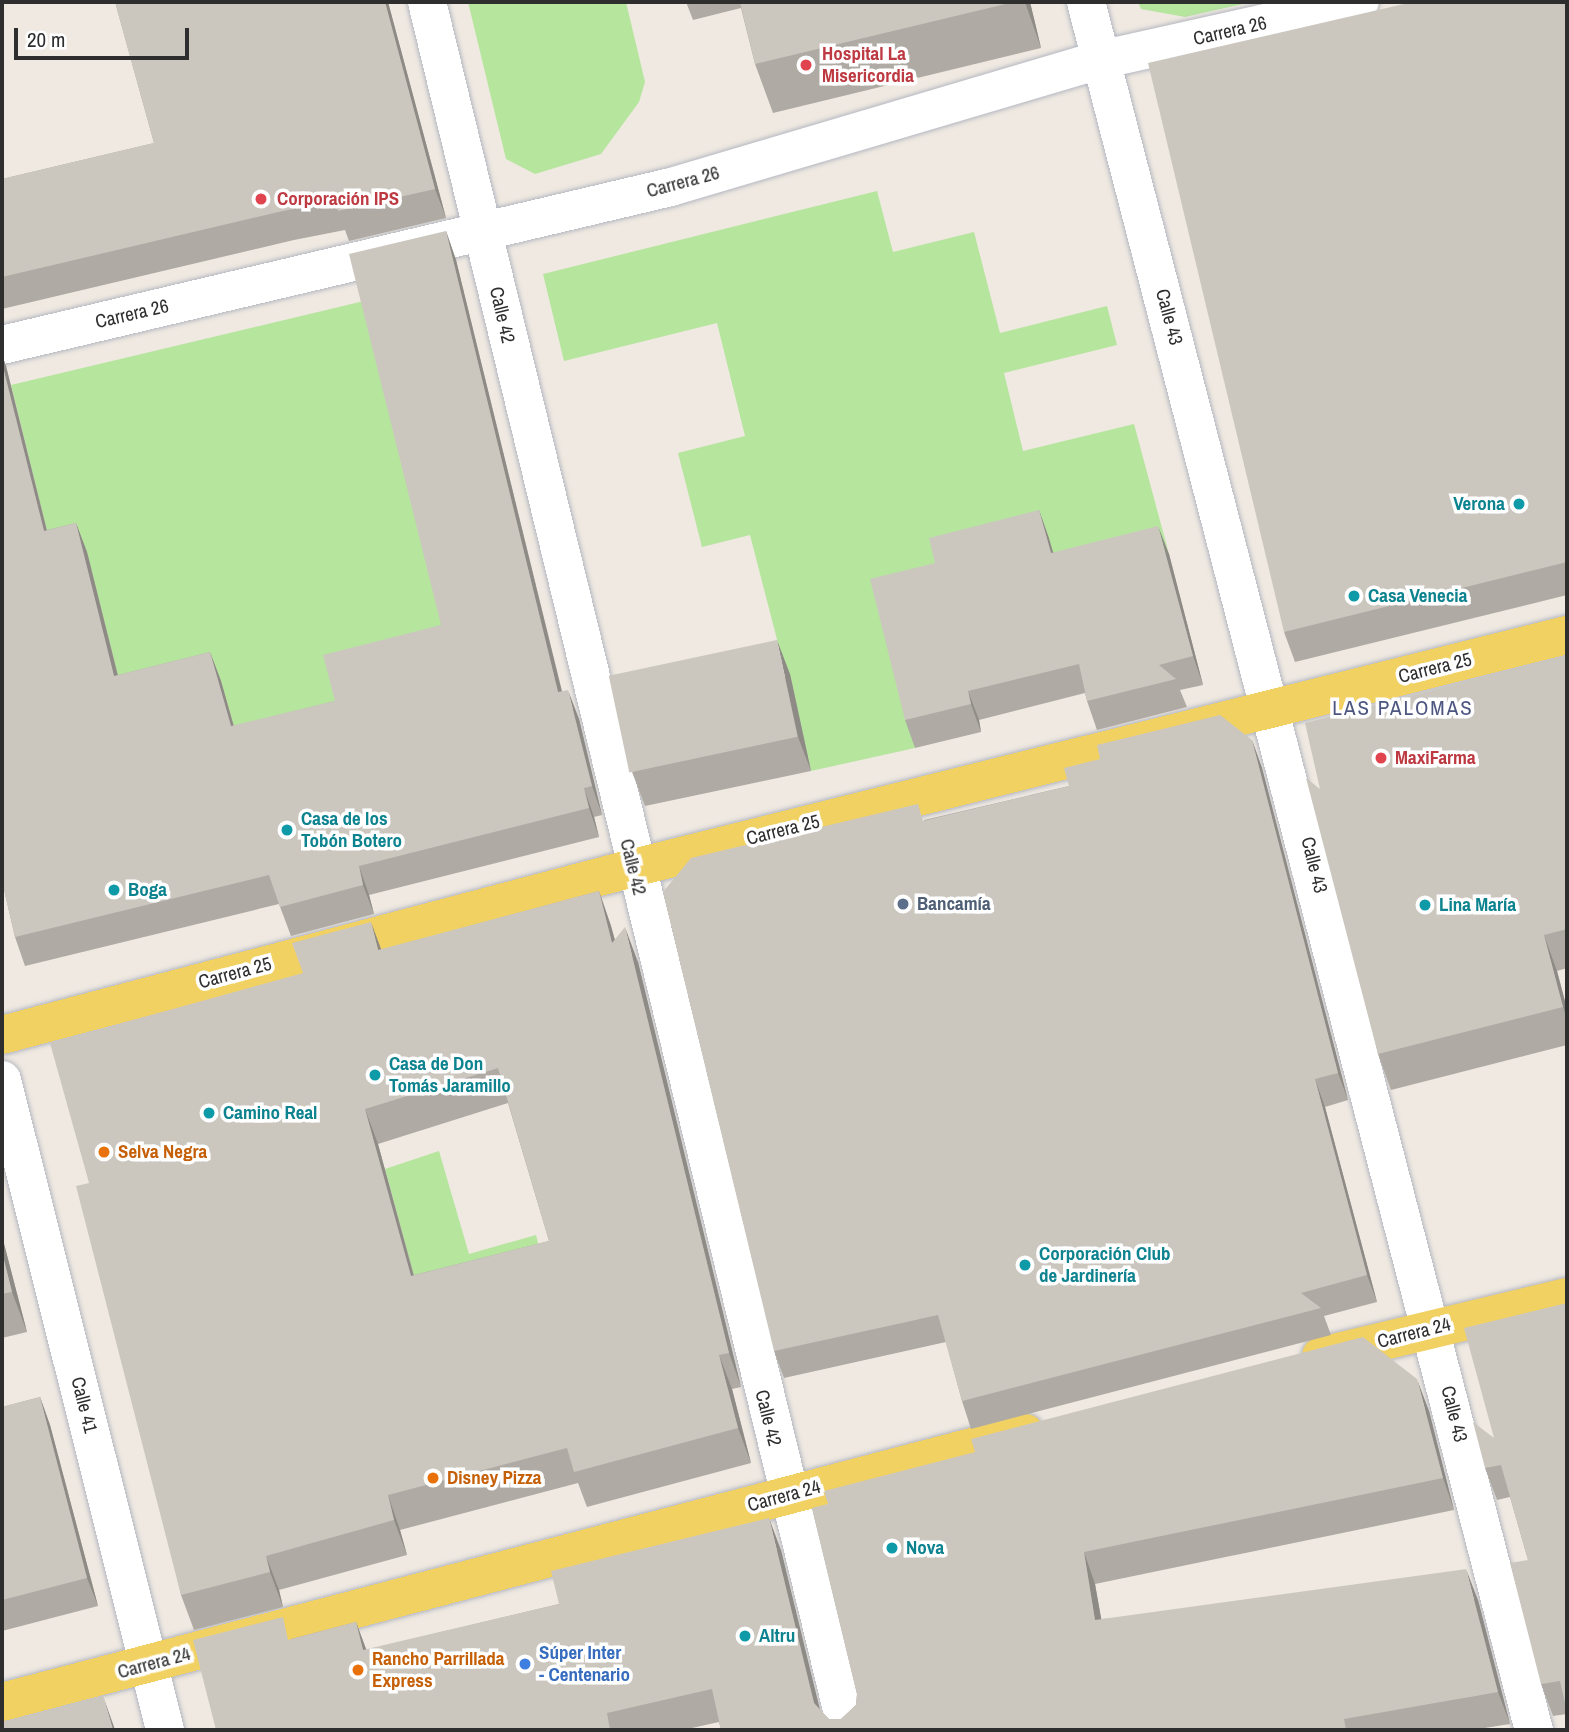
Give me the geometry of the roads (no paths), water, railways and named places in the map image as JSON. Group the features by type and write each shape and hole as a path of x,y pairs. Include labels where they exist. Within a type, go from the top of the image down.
{"main road":[{"name":"Carrera 25","path":"2,1035 633,868 1567,635"},
{"name":"Carrera 24","path":"1284,1366 1432,1327 1567,1297"},
{"name":"Carrera 24","path":"2,1702 1056,1425"}],"street":[{"name":"Calle 42","path":"427,2 633,868 847,1730"},
{"name":"Calle 43","path":"1086,2 1274,709 1534,1730"},
{"name":"Carrera 26","path":"2,345 671,187 1100,60 1360,2"},
{"name":"Calle 41","path":"2,1080 165,1730"}],"place":[{"name":"Hospital La Misericordia","path":"806,65"},
{"name":"Corporación IPS","path":"261,199"},
{"name":"Verona","path":"1519,504"},
{"name":"Casa Venecia","path":"1354,596"},
{"name":"MaxiFarma","path":"1381,758"},
{"name":"Casa de los Tobón Botero","path":"287,830"},
{"name":"Boga","path":"114,890"},
{"name":"Bancamía","path":"903,904"},
{"name":"Lina María","path":"1425,905"},
{"name":"Casa de Don Tomás Jaramillo","path":"375,1075"},
{"name":"Camino Real","path":"209,1113"},
{"name":"Selva Negra","path":"104,1152"},
{"name":"Corporación Club de Jardinería","path":"1025,1265"},
{"name":"Disney Pizza","path":"433,1478"},
{"name":"Nova","path":"892,1548"},
{"name":"Altru","path":"745,1636"},
{"name":"Súper Inter - Centenario","path":"525,1664"},
{"name":"Rancho Parrillada Express","path":"358,1670"}],"district":[{"name":"LAS PALOMAS","path":"1403,708"}]}
